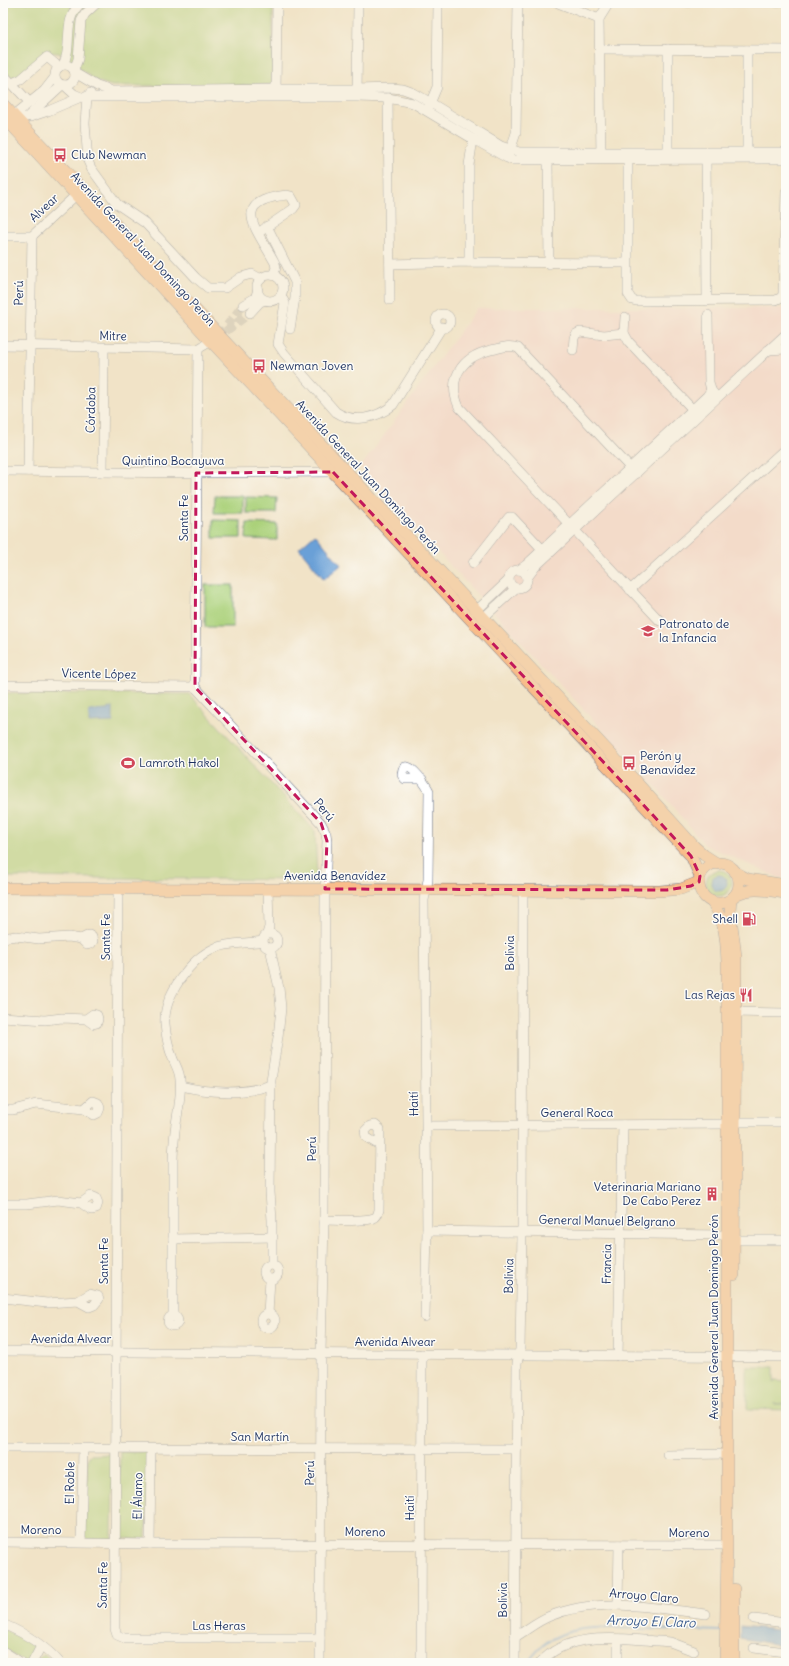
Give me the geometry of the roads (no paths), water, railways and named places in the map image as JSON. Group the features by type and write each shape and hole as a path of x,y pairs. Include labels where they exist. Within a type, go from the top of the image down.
{"main road":[{"name":"Avenida General Juan Domingo Perón","path":"3,104 7,118 76,195 215,339"},
{"name":"Avenida General Juan Domingo Perón","path":"7,118 338,470 691,856 700,879"},
{"name":"Avenida General Juan Domingo Perón","path":"338,470 612,755 694,846 718,864"},
{"path":"786,885 748,879 735,872 728,866 718,864 707,867 700,879 701,891 709,900 722,903 740,892 751,890 786,893"},
{"path":"732,898 739,885 735,872"},
{"name":"Avenida Benavídez","path":"667,890 686,887 700,879"},
{"name":"Avenida Benavídez","path":"3,888 118,887 426,890 667,890 695,894 709,900"},
{"name":"Avenida General Juan Domingo Perón","path":"726,1663 730,1642 731,1123 736,1012 736,956 730,910 732,898"},
{"name":"Avenida General Juan Domingo Perón","path":"709,900 716,908 722,921 726,946 731,1123"},
{"name":"Avenida General Juan Domingo Perón","path":"730,1619 727,1545 727,1454 731,1356"},
{"name":"Avenida General Juan Domingo Perón","path":"730,1642 734,1663"}],"street":[{"path":"81,3 75,8 71,16 68,57 56,72 60,82 74,94 84,97 276,93"},
{"path":"7,118 30,103 44,90 60,82 73,82 74,71 78,59 81,21 85,14 97,3"},
{"path":"276,93 277,3"},
{"path":"357,94 358,3"},
{"path":"425,110 432,103 436,87 438,3"},
{"path":"509,154 516,133 518,3"},
{"path":"558,3 599,19"},
{"path":"601,155 599,19 609,3"},
{"path":"600,49 786,50"},
{"path":"668,49 668,155"},
{"path":"747,50 747,156"},
{"path":"12,83 21,79 47,57 61,66 69,66 93,84 112,91 357,94 413,103 473,139 509,154 519,152 601,155 747,156 786,159"},
{"path":"3,74 30,103"},
{"path":"27,117 60,82"},
{"path":"7,118 27,117 48,111 84,97 92,91 93,84"},
{"path":"357,94 391,88 414,93 485,137 509,154 513,160 601,155 628,159 668,155"},
{"path":"84,97 88,161 91,168 117,204 145,223 203,285 214,289 225,288 241,277 252,274 261,279"},
{"path":"388,98 390,300"},
{"path":"469,262 469,164 473,139"},
{"path":"747,156 786,152"},
{"path":"706,156 707,301"},
{"path":"548,159 549,264"},
{"path":"628,159 627,264 628,294 632,300 776,300 782,297 786,192"},
{"name":"Alvear","path":"3,236 32,236 76,195"},
{"path":"258,233 293,209 296,205 291,196 272,196 256,203 252,212 252,222 258,233 275,263 276,268 273,275"},
{"path":"268,226 295,282 295,298 290,329"},
{"name":"Perú","path":"28,471 32,236"},
{"path":"390,264 469,262 627,264"},
{"path":"243,305 255,298 261,279 265,276 273,275 280,279 283,287 281,296 274,301 265,300 260,302 250,313"},
{"path":"282,283 295,282"},
{"path":"258,290 261,297 265,300"},
{"path":"281,296 285,303 278,344 284,353 336,412 344,417 355,419 372,416 385,411 393,405 442,327"},
{"path":"708,315 709,382 714,394"},
{"path":"625,317 624,333 629,342 695,413"},
{"path":"573,350 574,338 576,334 580,332 604,335 624,333"},
{"path":"479,615 516,588 524,586 527,578 536,566 572,528 714,394 786,334"},
{"path":"198,349 215,339"},
{"name":"Mitre","path":"3,345 198,349"},
{"path":"633,471 518,348 512,346 484,351 467,360 460,369 454,388 455,399 459,407 660,621"},
{"name":"Córdoba","path":"103,472 104,348"},
{"name":"Santa Fe","path":"194,687 198,349"},
{"path":"768,350 786,349"},
{"path":"630,590 786,448"},
{"name":"Quintino Bocayuva","path":"3,471 196,473 338,470"},
{"path":"473,563 509,517 512,518 543,550"},
{"path":"479,615 509,580 511,573 519,570 572,528"},
{"path":"519,570 524,573 527,578"},
{"path":"509,580 516,588"},
{"name":"Vicente López","path":"3,685 194,687"},
{"name":"Perú","path":"194,687 321,823 326,834 327,841 325,889 324,1220 321,1353 322,1450 320,1663"},
{"name":"Haití","path":"422,779 429,791 428,880 424,900 427,1231 425,1317"},
{"name":"Santa Fe","path":"118,887 115,1629 118,1635"},
{"path":"270,948 264,945 268,937 271,889"},
{"name":"Bolivia","path":"513,1661 515,1637 516,1449 522,1232 521,1125 523,890"},
{"path":"3,938 16,936 39,939 69,937 81,939"},
{"path":"173,1317 174,1143 181,1086 180,1077 168,1041 165,1024 167,1009 171,995 185,972 205,954 215,948 228,944 268,937 277,938 277,943 274,947 270,948"},
{"path":"268,1314 270,1279 276,1277 278,1273 276,1267 272,1265 270,1192 271,1085 281,1008 279,988 270,948"},
{"path":"736,1012 786,1013"},
{"path":"3,1017 45,1020 86,1019"},
{"path":"181,1086 207,1090 244,1091 271,1085"},
{"path":"3,1110 13,1110 36,1104 84,1109"},
{"name":"General Roca","path":"426,1126 786,1122"},
{"name":"Francia","path":"618,1356 623,1125"},
{"path":"324,1220 366,1220 378,1216 379,1145"},
{"path":"3,1204 27,1204 58,1200 81,1203"},
{"name":"General Manuel Belgrano","path":"427,1231 721,1235 730,1238 786,1240"},
{"path":"173,1239 272,1237"},
{"path":"3,1298 35,1303 78,1300"},
{"name":"Avenida Alvear","path":"3,1351 786,1357"},
{"name":"Haití","path":"420,1663 422,1545 422,1354"},
{"name":"San Martín","path":"3,1448 322,1450 516,1449"},
{"name":"El Roble","path":"81,1542 83,1449"},
{"name":"El Álamo","path":"150,1544 151,1449"},
{"path":"668,1454 727,1454"},
{"name":"Moreno","path":"3,1542 150,1544 727,1545"},
{"path":"618,1605 619,1545"},
{"name":"Arroyo Claro","path":"515,1637 550,1616 592,1606 618,1605 706,1614"},
{"path":"754,1619 786,1623"},
{"path":"3,1624 25,1634 60,1663"},
{"name":"Las Heras","path":"118,1635 124,1638 320,1638"},
{"path":"540,1663 555,1650 566,1645 593,1640 618,1639 670,1642 694,1651"},
{"path":"618,1639 618,1663"},
{"path":"32,1663 41,1646"},
{"path":"754,1648 786,1652"},
{"path":"3,1651 22,1663"}],"water":[{"path":"315,534 341,565 324,579 299,548"},
{"path":"113,707 113,722 89,723 89,711 108,710 108,708"},
{"path":"719,875 726,880 727,883 722,890 719,891 712,886 711,883 716,876"},
{"path":"740,1626 786,1631 786,1646 740,1638"}],"waterway":[{"name":"Arroyo El Claro","path":"527,1663 544,1645 556,1637 588,1628 722,1631"}],"tunnel":[{"path":"219,336 243,305"},
{"path":"226,331 250,313"}],"place":[{"name":"Club Newman","path":"60,155"},
{"name":"Newman Joven","path":"259,366"},
{"name":"Patronato de la Infancia","path":"648,631"},
{"name":"Lamroth Hakol","path":"128,763"},
{"name":"Perón y Benavídez","path":"629,763"},
{"name":"Shell","path":"749,919"},
{"name":"Las Rejas","path":"746,995"},
{"name":"Veterinaria Mariano De Cabo Perez","path":"712,1194"}]}
